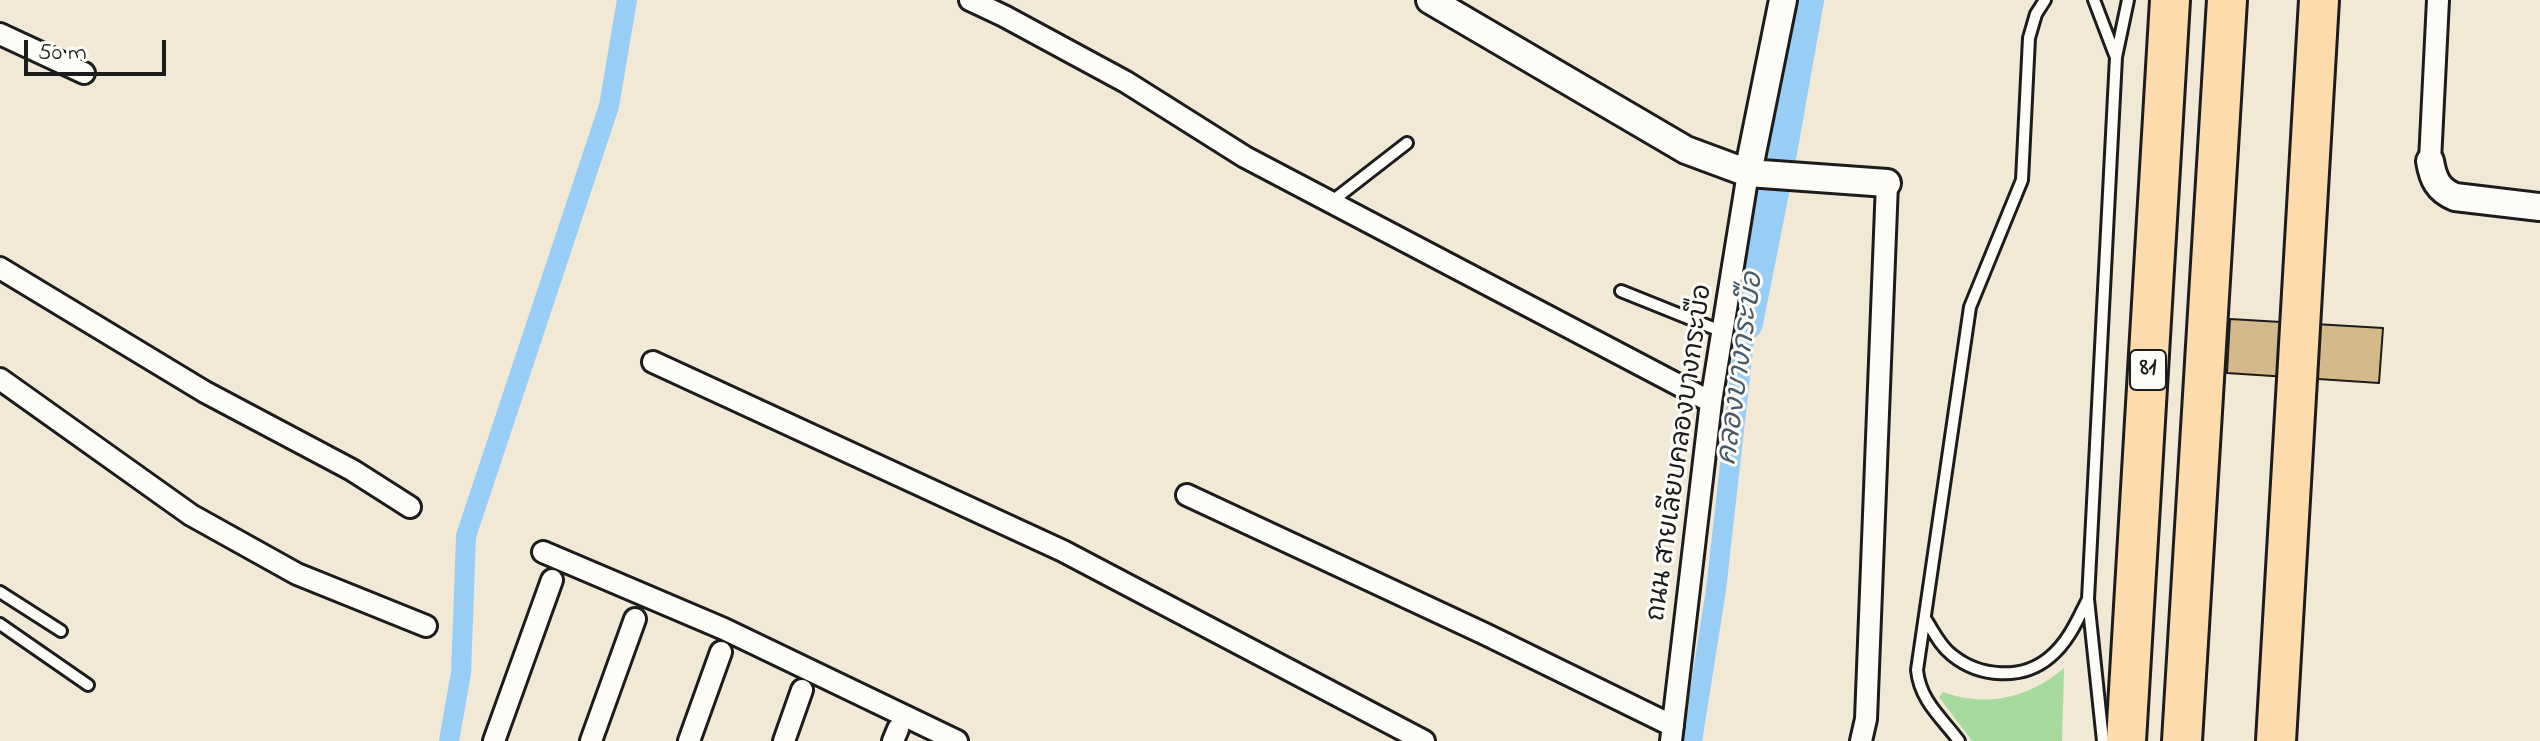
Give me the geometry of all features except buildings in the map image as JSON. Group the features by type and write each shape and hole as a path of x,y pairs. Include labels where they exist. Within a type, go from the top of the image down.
{"highway":[{"name":"81","path":"2126,741 2170,0"},
{"name":"81","path":"2182,741 2227,0"},
{"path":"2276,741 2319,0"}],"street":[{"path":"970,0 1126,82 1245,157 1711,402"},
{"path":"1430,0 1686,150 1748,173 1887,183 1866,719 1861,741"},
{"path":"1748,173 1783,0"},
{"path":"2438,0 2430,161 2437,184 2455,197 2540,207"},
{"path":"0,34 84,73"},
{"name":"ถนน สายเลียบคลองบางกระบือ","path":"1672,733 1711,402 1748,173"},
{"path":"0,268 205,392 352,470 410,507"},
{"path":"653,362 1063,551 1424,741"},
{"path":"0,379 202,521 297,574 426,626"},
{"path":"1187,495 1456,620 1672,733"},
{"path":"543,552 724,629 957,741"},
{"path":"494,741 552,580"},
{"path":"591,741 635,619"},
{"path":"689,741 721,652"},
{"path":"784,741 802,690"}],"lane":[{"path":"1959,741 1925,700 1917,670 1970,307 2022,180 2029,38 2036,14 2045,0"},
{"path":"2094,0 2116,57"},
{"path":"2103,741 2088,599 2116,57 2128,0"},
{"path":"1331,202 1407,143"},
{"path":"1621,291 1723,332"},
{"path":"0,592 61,631"},
{"path":"1926,620 1941,645 1961,661 1985,671 2012,673 2037,666 2057,651 2074,628 2088,599"},
{"path":"0,624 88,685"}],"green space":[{"path":"2064,668 2062,741 1972,741 1939,697 1943,692 1975,699 2006,697 2036,687"}],"waterway":[{"path":"449,741 461,673 466,536 609,106 627,0"},
{"name":"คลองบางกระบือ","path":"1746,323 1807,0"},
{"name":"คลองบางกระบือ","path":"1692,741 1716,590 1746,323"}]}
